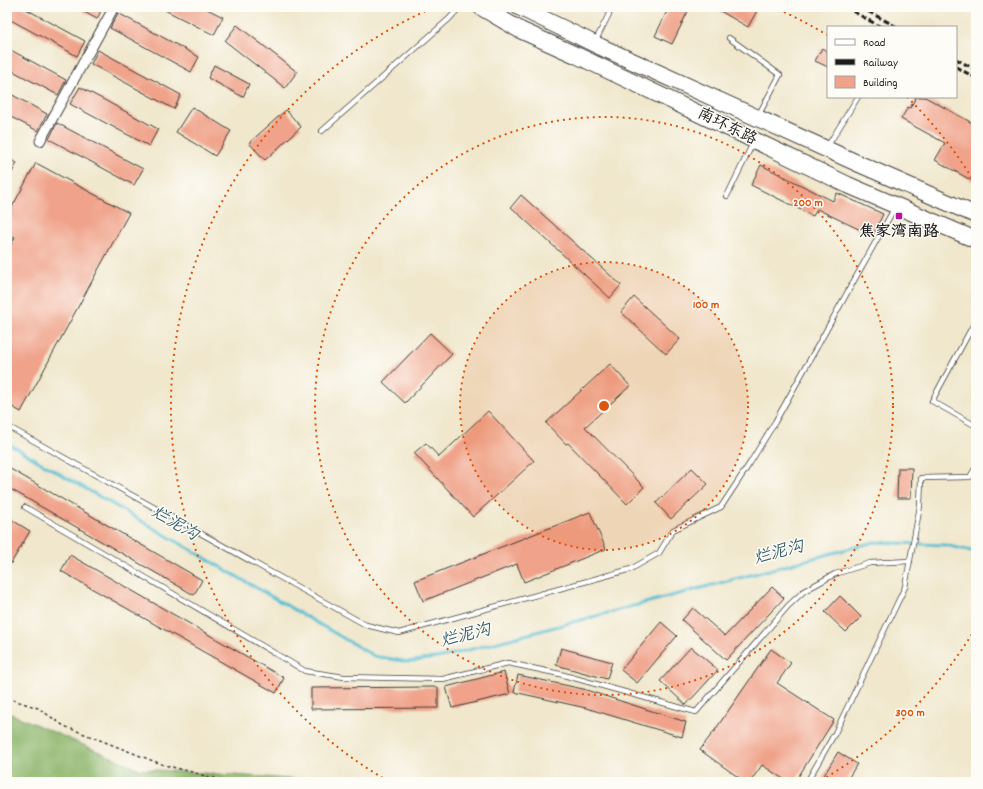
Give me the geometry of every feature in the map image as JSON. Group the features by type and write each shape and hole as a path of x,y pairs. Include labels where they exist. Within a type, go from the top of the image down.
{"highway":[{"name":"南环东路","path":"481,7 520,30 848,184 976,240"},
{"name":"南环东路","path":"519,7 594,44 857,163 976,214"},
{"path":"848,184 857,163"}],"street":[{"path":"40,141 114,7"}],"lane":[{"path":"322,131 449,20 460,7"},
{"path":"594,44 609,14 607,7"},
{"path":"729,38 780,75 757,117"},
{"path":"826,148 857,98"},
{"path":"727,196 755,140"},
{"path":"7,426 366,625 399,633 631,569 659,553 673,530 721,507 775,422 896,205"},
{"path":"976,320 932,402 976,426"},
{"path":"807,782 835,733 905,587 920,506 921,478 970,477 976,466"},
{"path":"25,507 305,671 344,677 444,679 508,664 560,674 696,712 788,606 804,591 835,574 870,563 910,561"}],"path":[{"path":"7,698 38,708 64,726 161,764 229,782"}],"green space":[{"path":"7,712 139,769 321,782 7,782"}],"building":[{"path":"7,7 22,7 85,41 77,56 7,18"},
{"path":"75,7 103,7 97,19"},
{"path":"159,7 203,7 223,17 214,35"},
{"path":"669,7 690,7 672,44 655,36"},
{"path":"713,7 759,7 748,27"},
{"path":"118,13 199,57 191,72 110,28"},
{"path":"237,25 297,72 285,88 225,41"},
{"path":"7,48 66,80 58,95 7,68"},
{"path":"822,48 827,51 827,67 815,61"},
{"path":"98,50 181,95 174,109 91,64"},
{"path":"214,65 249,84 243,97 208,78"},
{"path":"80,87 158,129 149,146 70,104"},
{"path":"7,92 47,114 38,131 7,115"},
{"path":"915,98 927,98 976,125 976,183 935,160 945,143 901,119 908,107 910,108"},
{"path":"192,107 231,131 215,156 176,132"},
{"path":"286,110 301,127 265,160 249,143"},
{"path":"57,123 143,169 134,185 49,139"},
{"path":"7,158 17,163 7,182"},
{"path":"36,163 129,213 21,412 7,404 7,253 15,237 7,233 7,207 11,209"},
{"path":"761,165 833,201 837,193 883,214 873,236 817,209 813,216 751,185"},
{"path":"521,195 621,285 610,298 511,207"},
{"path":"634,297 680,339 666,354 621,312"},
{"path":"430,333 452,354 405,403 383,382"},
{"path":"610,364 630,386 585,427 644,487 627,504 568,443 566,444 546,423"},
{"path":"488,411 534,461 473,517 414,453 426,443 439,457"},
{"path":"7,467 202,580 194,595 7,487"},
{"path":"692,468 708,484 671,519 656,503"},
{"path":"898,468 912,468 911,498 897,498"},
{"path":"590,512 606,549 524,582 517,564 423,601 415,581"},
{"path":"7,517 30,531 7,570"},
{"path":"70,555 284,678 276,693 61,571"},
{"path":"772,587 784,598 726,660 682,620 693,608 725,636"},
{"path":"840,596 861,617 846,632 825,612"},
{"path":"661,622 677,636 637,683 621,670"},
{"path":"691,647 718,670 686,705 660,681"},
{"path":"561,648 612,662 607,679 556,665"},
{"path":"771,649 791,663 777,683 834,720 795,782 788,782 762,765 750,782 745,782 700,750 714,731 716,731 715,730"},
{"path":"504,672 510,694 452,708 446,687"},
{"path":"518,675 583,689 686,722 682,737 586,708 514,692"},
{"path":"438,687 438,708 311,709 311,688"},
{"path":"838,752 857,764 846,782 820,782"}],"waterway":[{"name":"烂泥沟","path":"7,443 374,656 408,662 442,657 874,542 945,545 976,552"}],"railway":[{"path":"845,7 879,26"},
{"path":"860,7 895,26"},
{"path":"957,60 976,70"},
{"path":"957,68 976,78"}],"place":[{"name":"焦家湾南路","path":"899,216"}]}
